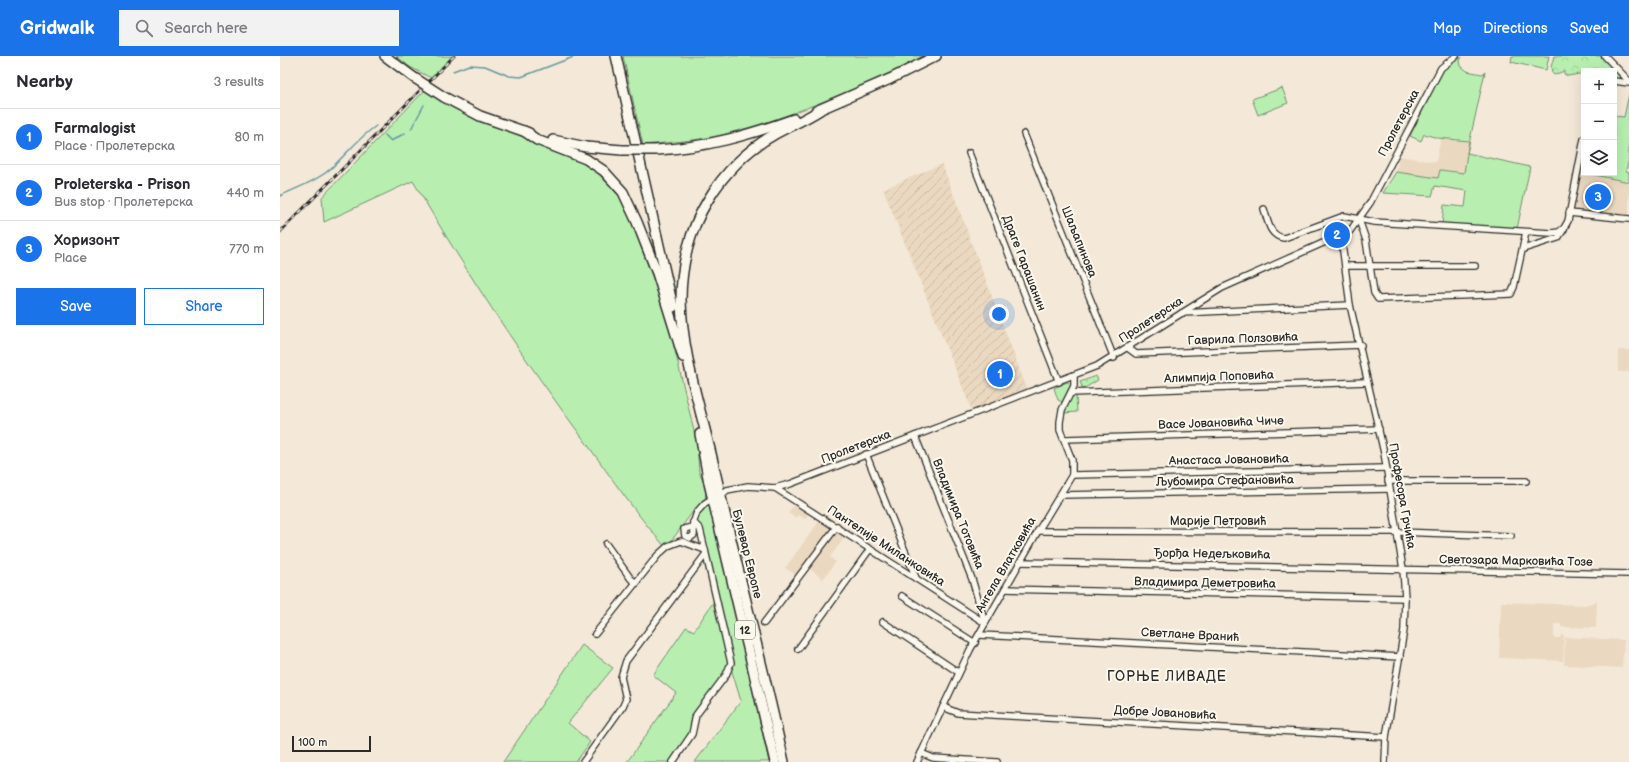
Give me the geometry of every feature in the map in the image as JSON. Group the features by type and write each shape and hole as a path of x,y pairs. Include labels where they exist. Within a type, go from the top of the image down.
{"main road":[{"path":"386,56 413,77 444,97 480,116 524,132 560,142 622,150 656,150 694,147 727,140 820,110"},
{"path":"616,56 684,351"},
{"path":"684,351 681,302 683,269 694,230 706,204 725,176 754,148 774,135 820,110 890,79 936,56"},
{"path":"524,132 537,140 586,159 604,171 623,192 633,211 657,273 684,351"},
{"name":"Булевар Европе","path":"684,351 775,762"},
{"name":"Булевар Европе","path":"717,497 784,762"}],"street":[{"name":"Пролетерска","path":"683,538 684,529 692,525 697,512 727,490 736,487 775,488 1074,376 1114,358 1222,288 1350,231 1370,204 1441,68 1456,56"},
{"path":"1605,56 1629,82"},
{"path":"1617,81 1629,82"},
{"name":"Шаљапинова","path":"1024,134 1114,358"},
{"path":"1523,249 1558,238 1564,228 1569,213 1584,140"},
{"name":"Драге Гарашанин","path":"969,153 1058,382"},
{"path":"1264,209 1272,232 1278,237 1284,238 1344,216 1359,220 1526,232 1551,233 1559,232 1564,228"},
{"path":"1569,213 1629,219"},
{"path":"1359,220 1366,240 1374,293 1378,299 1507,296 1512,292 1520,265 1526,232"},
{"name":"Професора Грчића","path":"1341,236 1350,305 1361,345 1379,429 1398,532 1403,569 1405,598 1400,657 1386,737 1385,762"},
{"path":"1345,266 1474,266"},
{"path":"1182,313 1350,305"},
{"name":"Гаврила Ползовића","path":"1128,348 1136,354 1361,345"},
{"path":"1072,475 1072,460 1065,439 1060,430 1060,422 1062,410 1071,393 1074,376"},
{"name":"Алимпија Поповића","path":"1071,393 1368,382"},
{"name":"Васе Јовановића Чиче","path":"1065,439 1379,429"},
{"name":"Владимира Тотовића","path":"915,436 972,579 985,623"},
{"path":"866,454 916,578"},
{"name":"Анастаса Јовановића","path":"1072,475 1386,468"},
{"name":"Ангела Влатковића","path":"917,762 958,672 1020,562 1072,475"},
{"path":"1388,481 1526,480"},
{"name":"Пантелије Миланковића","path":"775,488 985,623"},
{"name":"Љубомира Стефановића","path":"1061,495 1389,489"},
{"path":"673,762 692,734 693,722 696,715 726,675 731,663 700,530 692,525"},
{"path":"764,623 836,526"},
{"name":"Марије Петровић","path":"1038,531 1398,532 1511,536"},
{"path":"595,634 658,555 668,546 683,538 705,552"},
{"path":"606,544 631,579 637,583"},
{"path":"798,649 870,549"},
{"path":"583,762 626,699 621,677 626,661 705,552"},
{"name":"Ђорђа Недељковића","path":"1020,562 1403,569"},
{"name":"Светозара Марковића Тозе","path":"1403,569 1629,574"},
{"name":"Владимира Деметровића","path":"1005,589 1405,598"},
{"path":"902,596 975,642"},
{"path":"883,622 958,672"},
{"name":"Светлане Вранић","path":"980,635 1400,657"},
{"name":"Добре Јовановића","path":"943,707 958,713 1386,737"},
{"path":"921,753 933,758 997,762"}],"shaded area":[{"path":"1441,137 1469,141 1464,173 1440,170 1438,178 1396,172 1399,156 1436,162"},
{"path":"942,164 1027,389 972,411 883,189"},
{"path":"1580,172 1581,176 1600,176 1629,182 1629,218 1572,213"},
{"path":"1618,350 1629,350 1629,372 1618,372"},
{"path":"795,503 809,513 805,519 798,515 796,518 788,513"},
{"path":"820,520 845,537 830,557 836,562 823,579 805,565 797,576 785,568"},
{"path":"1597,601 1596,628 1561,627 1561,624 1554,624 1554,638 1560,638 1561,635 1564,635 1563,661 1499,658 1501,602 1585,605"},
{"path":"1565,637 1624,640 1622,668 1564,665"}],"green space":[{"path":"396,56 453,56 431,78 410,67"},
{"path":"623,56 927,56 828,100 777,119 725,134 705,138 643,145"},
{"path":"1512,56 1549,56 1546,70 1511,62"},
{"path":"1554,56 1600,56 1611,68 1581,68 1581,74 1568,76 1564,74 1564,71 1554,75 1551,67"},
{"path":"1462,57 1460,60 1461,66 1467,71 1482,74 1485,72 1467,151 1469,141 1438,138 1424,134 1421,141 1410,136 1443,70"},
{"path":"1617,74 1622,79 1617,78"},
{"path":"427,88 467,113 492,125 553,147 575,158 595,170 620,197 629,215 667,316 697,444 699,472 707,488 705,498 711,501 769,762 695,762 741,701 730,665 691,716 690,738 672,762 627,762 676,693 653,675 686,627 694,631 714,601 694,510 666,548 625,497 518,348 454,249 413,181 324,222 322,197"},
{"path":"1282,88 1288,103 1258,115 1252,99"},
{"path":"1629,94 1629,159 1626,171 1629,172 1629,182 1600,176 1617,176 1617,116 1624,117"},
{"path":"1467,153 1530,167 1517,229 1442,224 1444,205 1465,207 1467,191 1435,186 1432,196 1383,193 1396,172 1438,178 1440,170 1464,173"},
{"path":"1096,376 1098,380 1083,389 1080,382"},
{"path":"1067,382 1071,384 1062,402 1058,400 1054,388"},
{"path":"1076,395 1077,412 1064,413 1071,397"},
{"path":"582,645 613,668 568,723 590,742 576,762 503,762"}],"waterway":[{"path":"453,71 469,65 485,66 509,76 521,77 576,56"},
{"path":"411,129 424,105"},
{"path":"280,196 324,174 335,165 363,136 376,126"},
{"path":"385,135 391,141 405,133"}],"railway":[{"path":"280,232 454,56"}],"place":[{"name":"Хоризонт","path":"1598,197"},
{"name":"Proleterska - Prison","path":"1337,235"},
{"name":"Farmalogist","path":"1000,374"}],"district":[{"name":"ГОРЊЕ ЛИВАДЕ","path":"1167,676"}]}
